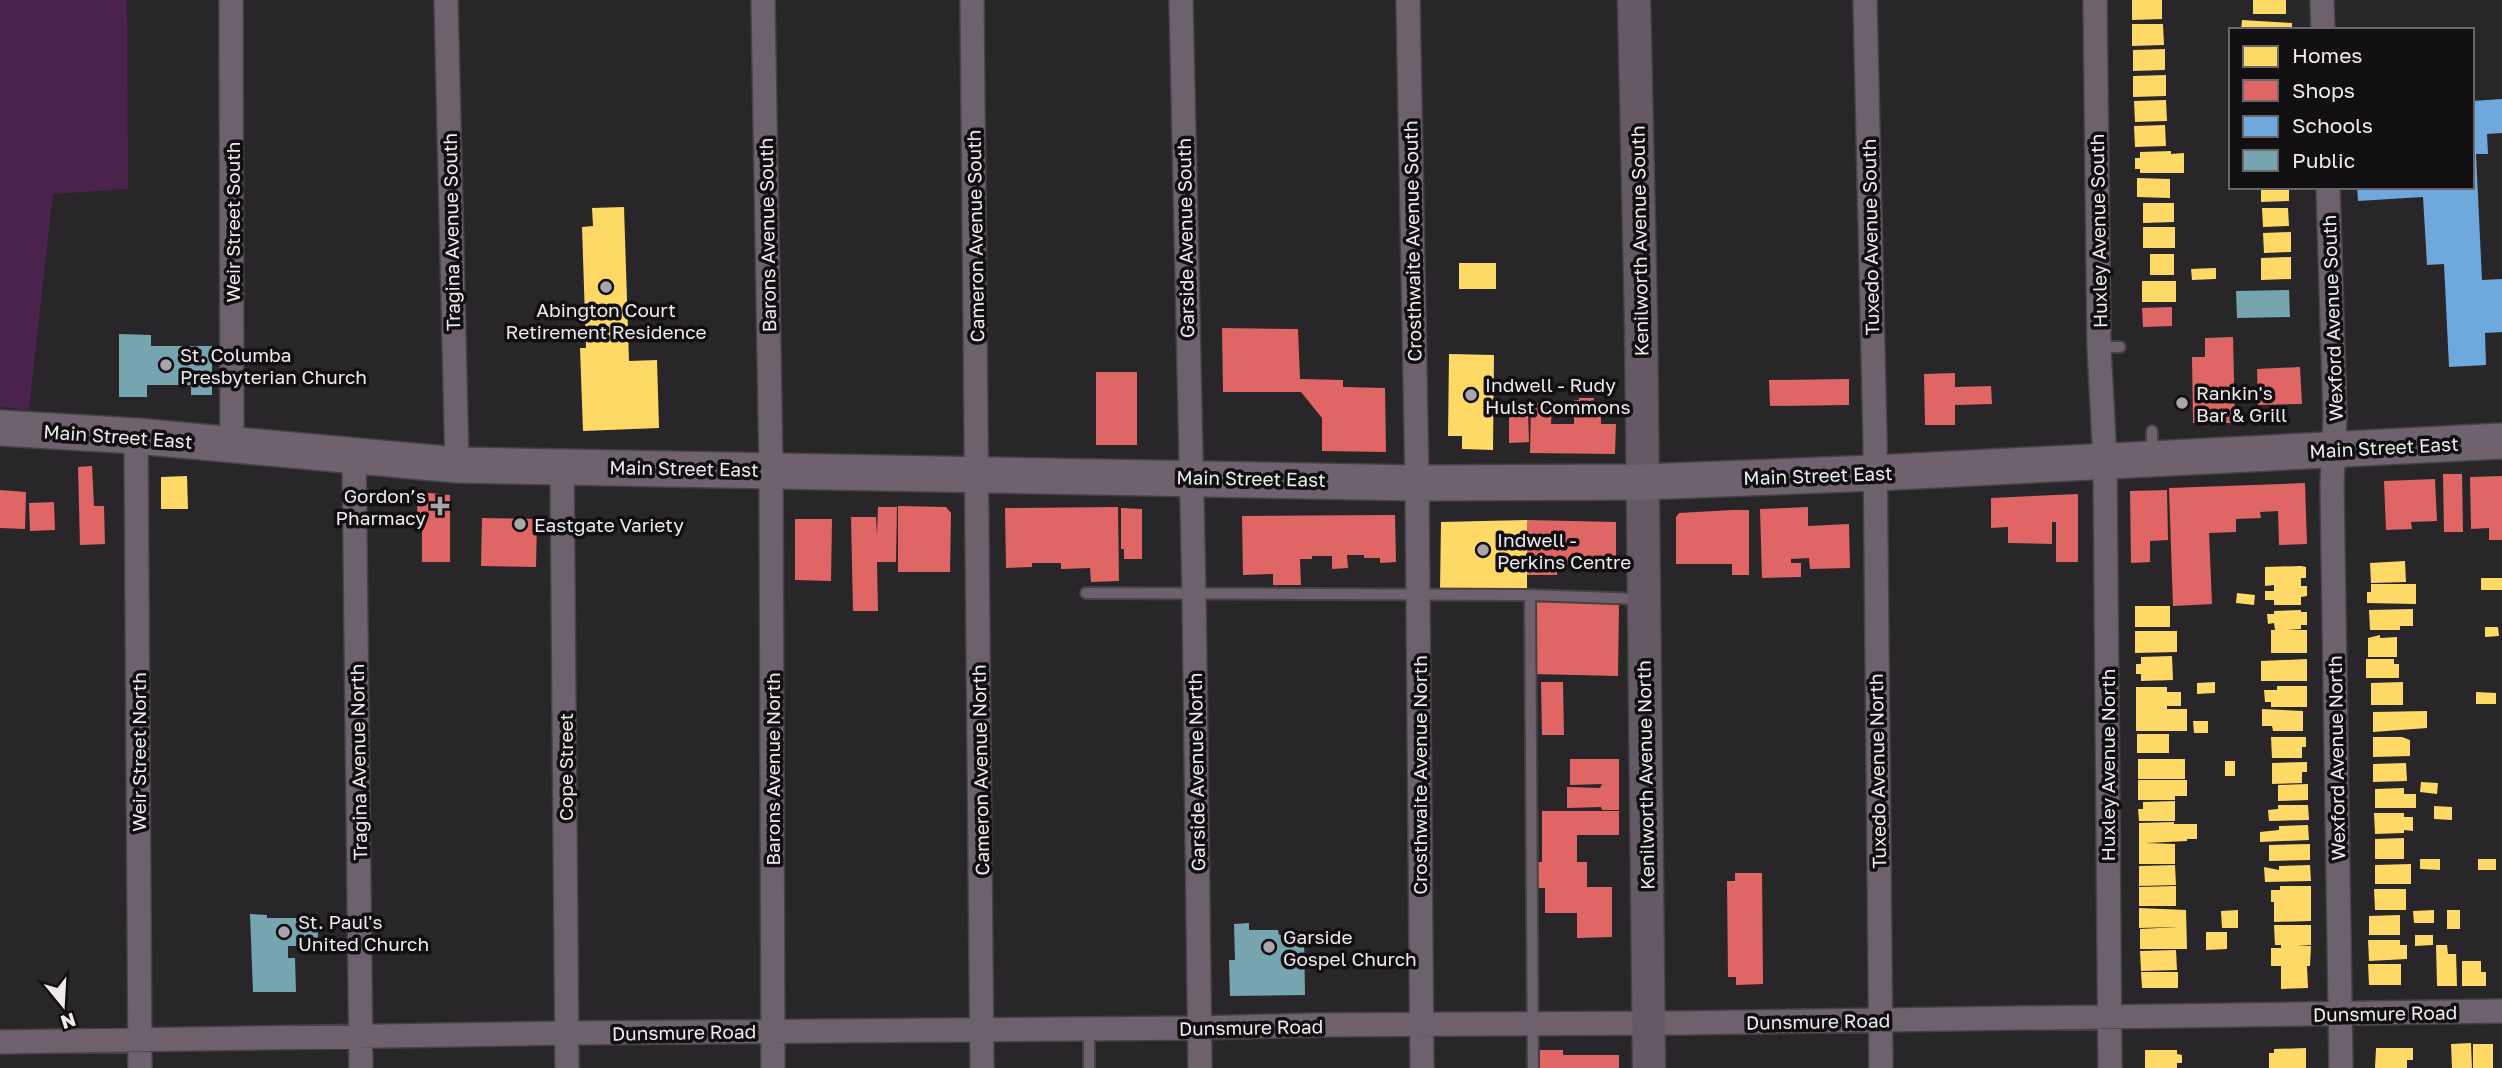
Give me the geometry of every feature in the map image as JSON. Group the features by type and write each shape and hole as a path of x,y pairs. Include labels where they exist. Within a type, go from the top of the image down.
{"main road":[{"name":"Kenilworth Avenue South","path":"1634,0 1643,482"},
{"name":"Main Street East","path":"0,428 232,443 457,465 1417,483 1643,482 1875,473 2105,461 2152,445 2334,449 2502,441"},
{"name":"Kenilworth Avenue North","path":"1643,482 1649,1068"}],"street":[{"name":"Weir Street South","path":"231,0 232,443"},
{"name":"Tragina Avenue South","path":"446,0 457,465"},
{"name":"Barons Avenue South","path":"764,0 771,469"},
{"name":"Cameron Avenue South","path":"972,0 977,473"},
{"name":"Garside Avenue South","path":"1181,0 1190,477"},
{"name":"Crosthwaite Avenue South","path":"1408,0 1417,483"},
{"name":"Tuxedo Avenue South","path":"1865,0 1875,473"},
{"name":"Huxley Avenue South","path":"2095,0 2109,347 2105,461"},
{"path":"2322,0 2323,28"},
{"name":"Wexford Avenue South","path":"2328,189 2334,449"},
{"name":"Weir Street North","path":"136,436 140,1068"},
{"name":"Wexford Avenue North","path":"2334,449 2332,484 2340,1068"},
{"name":"Tragina Avenue North","path":"355,455 361,1068"},
{"name":"Huxley Avenue North","path":"2105,461 2110,1068"},
{"name":"Cope Street","path":"562,467 567,1068"},
{"name":"Barons Avenue North","path":"771,469 774,1068"},
{"name":"Cameron Avenue North","path":"977,473 982,1068"},
{"name":"Tuxedo Avenue North","path":"1875,473 1881,1068"},
{"name":"Garside Avenue North","path":"1190,477 1194,594 1199,1068"},
{"name":"Crosthwaite Avenue North","path":"1417,483 1422,1068"},
{"name":"Dunsmure Road","path":"0,1042 567,1032 1199,1028 2502,1012"}],"lane":[{"path":"1086,593 1530,595 1644,600"},
{"path":"1530,595 1533,1068"},
{"path":"1089,1029 1089,1068"}],"shaded area":[{"path":"0,0 127,0 128,189 53,194 29,410 0,407"}],"building: Homes":[{"path":"2132,0 2162,0 2162,19 2132,20"},
{"path":"2253,0 2286,0 2286,14 2253,14"},
{"path":"2242,20 2292,23 2292,28 2241,28"},
{"path":"2132,24 2163,24 2164,45 2132,46"},
{"path":"2165,49 2165,70 2133,71 2133,50"},
{"path":"2166,75 2166,96 2133,97 2133,76"},
{"path":"2166,100 2167,121 2135,122 2134,101"},
{"path":"2165,125 2166,146 2135,147 2134,126"},
{"path":"2171,151 2171,154 2184,153 2184,173 2140,173 2140,169 2135,169 2135,158 2140,158 2140,152"},
{"path":"2137,178 2170,179 2170,198 2137,197"},
{"path":"2261,189 2289,189 2289,201 2261,202"},
{"path":"2143,203 2174,203 2174,222 2143,223"},
{"name":"Abington Court Retirement Residence","path":"624,207 629,361 657,360 659,428 583,431 580,348 586,348 582,227 593,226 592,208"},
{"path":"2262,208 2288,208 2289,226 2263,227"},
{"path":"2143,227 2175,227 2175,248 2143,248"},
{"path":"2291,232 2291,252 2264,253 2263,233"},
{"path":"2150,254 2174,254 2174,275 2150,275"},
{"path":"2291,257 2291,279 2261,280 2261,258"},
{"path":"1459,263 1496,263 1496,289 1459,289"},
{"path":"2216,268 2216,279 2192,280 2191,269"},
{"path":"2142,281 2176,281 2176,302 2142,302"},
{"name":"Indwell - Rudy Hulst Commons","path":"1449,354 1494,355 1493,450 1462,449 1462,436 1448,436"},
{"path":"187,476 188,509 161,509 161,477"},
{"name":"Indwell - Perkins Centre","path":"1527,520 1527,592 1440,590 1441,522"},
{"path":"2405,561 2406,582 2371,583 2370,563"},
{"path":"2265,567 2306,567 2306,578 2301,578 2301,586 2307,586 2307,596 2301,597 2301,605 2274,605 2274,600 2265,600 2265,591 2274,591 2274,585 2265,586"},
{"path":"2481,578 2502,578 2502,590 2481,590"},
{"path":"2371,584 2416,584 2416,604 2367,603 2367,592 2371,592"},
{"path":"2237,593 2255,595 2254,605 2236,603"},
{"path":"2135,606 2170,606 2170,627 2135,627"},
{"path":"2413,609 2413,626 2400,626 2400,630 2370,630 2369,610"},
{"path":"2274,611 2307,612 2307,625 2301,625 2301,629 2287,630 2307,630 2307,653 2271,653 2271,630 2275,630 2274,623 2268,624 2267,614 2274,614"},
{"path":"2485,627 2498,627 2499,636 2485,637"},
{"path":"2135,631 2177,631 2177,652 2135,653"},
{"path":"2380,635 2380,638 2397,637 2397,657 2368,657 2368,638"},
{"path":"2172,656 2173,680 2141,681 2141,674 2136,674 2136,664 2141,664 2141,657"},
{"path":"2307,659 2307,681 2261,681 2261,661"},
{"path":"2366,659 2394,659 2394,664 2399,664 2399,678 2366,678"},
{"path":"2215,682 2215,693 2197,694 2197,683"},
{"path":"2403,682 2403,705 2371,705 2371,683"},
{"path":"2277,686 2307,686 2307,707 2271,707 2271,702 2265,702 2264,690 2277,690"},
{"path":"2136,687 2167,687 2167,692 2181,692 2181,706 2167,706 2167,709 2187,709 2187,731 2136,731"},
{"path":"2476,692 2496,693 2496,704 2476,704"},
{"path":"2262,709 2303,711 2303,731 2273,731 2272,726 2262,726"},
{"path":"2427,711 2427,728 2373,732 2373,712"},
{"path":"2193,721 2208,721 2208,733 2194,733"},
{"path":"2137,734 2169,734 2169,753 2137,753"},
{"path":"2271,737 2306,737 2302,758 2272,758"},
{"path":"2373,737 2402,737 2410,740 2410,756 2373,757"},
{"path":"2138,759 2185,759 2185,779 2138,779"},
{"path":"2225,761 2235,761 2235,776 2225,776"},
{"path":"2307,762 2307,772 2302,772 2302,783 2272,784 2272,763"},
{"path":"2406,763 2407,781 2373,782 2373,764"},
{"path":"2138,780 2187,780 2187,796 2175,796 2175,800 2138,800"},
{"path":"2421,782 2438,783 2437,794 2420,792"},
{"path":"2308,784 2308,800 2278,801 2278,785"},
{"path":"2404,788 2404,794 2416,794 2416,808 2375,808 2375,789"},
{"path":"2175,801 2175,821 2139,821 2138,809 2143,809 2143,802"},
{"path":"2278,805 2308,805 2309,820 2269,821 2268,810 2278,809"},
{"path":"2434,806 2452,807 2452,820 2434,819"},
{"path":"2374,813 2404,813 2404,817 2413,817 2413,831 2375,834"},
{"path":"2139,823 2197,824 2197,839 2146,843 2175,844 2175,864 2139,864"},
{"path":"2308,825 2309,840 2260,842 2260,832 2279,830 2279,826"},
{"path":"2404,838 2404,859 2375,859 2375,839"},
{"path":"2310,844 2310,860 2269,861 2269,845"},
{"path":"2420,859 2440,859 2440,870 2420,869"},
{"path":"2478,859 2496,859 2496,870 2478,870"},
{"path":"2411,864 2411,884 2375,884 2375,865"},
{"path":"2175,865 2176,885 2139,886 2139,866"},
{"path":"2310,865 2311,881 2265,882 2264,867 2279,870 2279,866"},
{"path":"2176,886 2176,906 2139,906 2139,887"},
{"path":"2280,886 2311,886 2311,921 2274,922 2271,890 2280,890"},
{"path":"2374,889 2406,889 2406,910 2375,910"},
{"path":"2139,908 2186,910 2187,949 2140,949 2140,929 2178,927 2139,928"},
{"path":"2238,910 2238,928 2222,928 2221,911"},
{"path":"2434,910 2434,923 2414,923 2413,911"},
{"path":"2447,910 2460,910 2460,929 2447,929"},
{"path":"2400,915 2400,935 2369,935 2369,916"},
{"path":"2274,925 2311,925 2311,945 2297,945 2311,946 2310,966 2307,966 2308,988 2281,989 2281,966 2271,966 2271,948 2281,948 2281,945 2275,945"},
{"path":"2206,932 2227,932 2227,949 2206,950"},
{"path":"2415,935 2433,935 2433,945 2415,946"},
{"path":"2368,940 2400,940 2400,945 2407,945 2407,959 2369,961"},
{"path":"2436,945 2447,945 2448,954 2456,954 2457,986 2437,986"},
{"path":"2176,950 2177,970 2141,971 2140,951"},
{"path":"2462,961 2481,961 2481,972 2486,972 2486,986 2462,986"},
{"path":"2368,964 2401,964 2401,985 2369,985"},
{"path":"2141,972 2178,972 2178,988 2142,988"},
{"path":"2471,1043 2472,1068 2452,1068 2451,1044"},
{"path":"2473,1044 2493,1044 2493,1068 2473,1068"},
{"path":"2306,1048 2306,1068 2269,1068 2269,1053 2274,1053 2274,1049"},
{"path":"2376,1048 2413,1048 2413,1060 2407,1060 2407,1068 2375,1068"},
{"path":"2145,1050 2177,1050 2177,1054 2182,1055 2182,1063 2177,1063 2177,1068 2145,1068"}],"building: Shops":[{"path":"2172,307 2172,326 2143,327 2142,308"},
{"path":"1222,328 1298,329 1300,379 1343,380 1343,387 1385,388 1386,452 1322,451 1322,418 1301,392 1223,392"},
{"path":"2233,337 2235,423 2193,423 2192,357 2205,357 2205,338"},
{"path":"2300,367 2302,404 2258,405 2257,369"},
{"path":"1096,372 1137,372 1137,445 1096,445"},
{"path":"1955,373 1955,387 1991,386 1992,404 1955,405 1955,425 1925,425 1924,374"},
{"path":"1849,379 1849,405 1770,406 1769,380"},
{"path":"1594,398 1593,410 1601,410 1601,424 1616,424 1615,454 1530,453 1531,403 1552,403 1551,424 1574,424 1574,400"},
{"path":"1509,411 1528,411 1529,442 1509,443"},
{"path":"92,466 94,506 104,506 105,544 80,545 78,467"},
{"path":"2443,474 2462,474 2463,532 2444,532"},
{"path":"2502,476 2502,540 2489,540 2489,528 2471,529 2470,477"},
{"path":"2435,479 2437,521 2411,522 2412,529 2386,530 2384,481"},
{"path":"2305,483 2307,544 2279,545 2278,511 2260,512 2261,518 2236,519 2236,532 2209,533 2212,604 2173,606 2169,488"},
{"path":"0,490 26,492 25,529 0,528"},
{"path":"2167,490 2168,540 2150,541 2150,562 2131,563 2130,491"},
{"path":"418,492 450,495 450,562 422,562 422,514 417,514"},
{"path":"2078,494 2078,562 2056,562 2056,522 2052,522 2052,544 2008,543 2008,527 1991,528 1991,498"},
{"path":"54,502 55,530 30,531 29,503"},
{"path":"898,506 946,507 951,513 950,572 898,572"},
{"path":"878,507 897,507 896,562 877,562 878,611 853,611 851,517 876,517 877,535"},
{"path":"1118,507 1119,581 1091,582 1090,568 1061,569 1061,563 1032,563 1032,567 1006,568 1005,508"},
{"path":"1808,507 1808,526 1849,524 1850,568 1810,569 1809,558 1791,559 1791,563 1801,563 1801,577 1762,578 1760,509"},
{"path":"1121,508 1142,509 1142,559 1124,559 1124,549 1121,549"},
{"path":"1749,510 1749,575 1732,575 1732,564 1676,564 1676,517 1679,513"},
{"path":"1395,515 1396,562 1380,563 1380,558 1347,555 1348,568 1332,569 1332,556 1312,556 1312,559 1300,559 1301,585 1273,585 1273,574 1243,575 1242,516"},
{"path":"482,518 537,519 536,567 481,566"},
{"path":"795,519 832,519 831,581 795,580"},
{"path":"1527,520 1616,522 1616,557 1568,557 1568,568 1557,568 1557,575 1527,575"},
{"path":"1533,602 1619,604 1618,676 1532,674"},
{"path":"1541,682 1563,682 1564,735 1542,735"},
{"path":"1570,759 1619,759 1619,810 1602,810 1601,807 1567,808 1567,787 1600,788 1602,784 1570,785"},
{"path":"1542,811 1619,811 1619,835 1577,835 1577,862 1587,862 1587,887 1612,887 1612,937 1577,938 1577,913 1545,913 1545,888 1537,888 1536,862 1542,862"},
{"path":"1735,873 1762,873 1763,984 1736,985 1736,977 1728,977 1727,881 1735,881"},
{"path":"1540,1050 1563,1050 1563,1055 1619,1055 1619,1068 1540,1068"}],"building: Schools":[{"path":"2502,99 2502,133 2487,134 2488,154 2476,154 2482,280 2502,279 2502,332 2485,333 2486,365 2449,367 2444,264 2427,265 2423,197 2358,201 2357,189 2474,189 2474,101"}],"building: Public":[{"path":"2289,290 2290,317 2237,318 2236,291"},
{"name":"St. Columba Presbyterian Church","path":"119,334 151,335 151,346 212,346 212,395 191,395 191,385 147,385 147,397 119,397"},
{"path":"250,914 267,915 267,918 309,918 309,927 318,927 318,938 310,938 310,946 288,946 288,958 295,958 296,992 253,992"},
{"name":"Garside Gospel Church","path":"1249,923 1249,930 1278,930 1279,935 1304,934 1305,995 1230,996 1229,960 1235,960 1234,924"}],"place":[{"name":"Abington Court Retirement Residence","path":"606,287"},
{"name":"St. Columba Presbyterian Church","path":"166,365"},
{"name":"Indwell - Rudy Hulst Commons","path":"1471,395"},
{"name":"Rankin's Bar & Grill","path":"2182,403"},
{"name":"Gordon’s Pharmacy","path":"440,506"},
{"name":"Eastgate Variety","path":"520,524"},
{"name":"Indwell - Perkins Centre","path":"1483,550"},
{"name":"St. Paul's United Church","path":"284,932"},
{"name":"Garside Gospel Church","path":"1269,947"}]}
